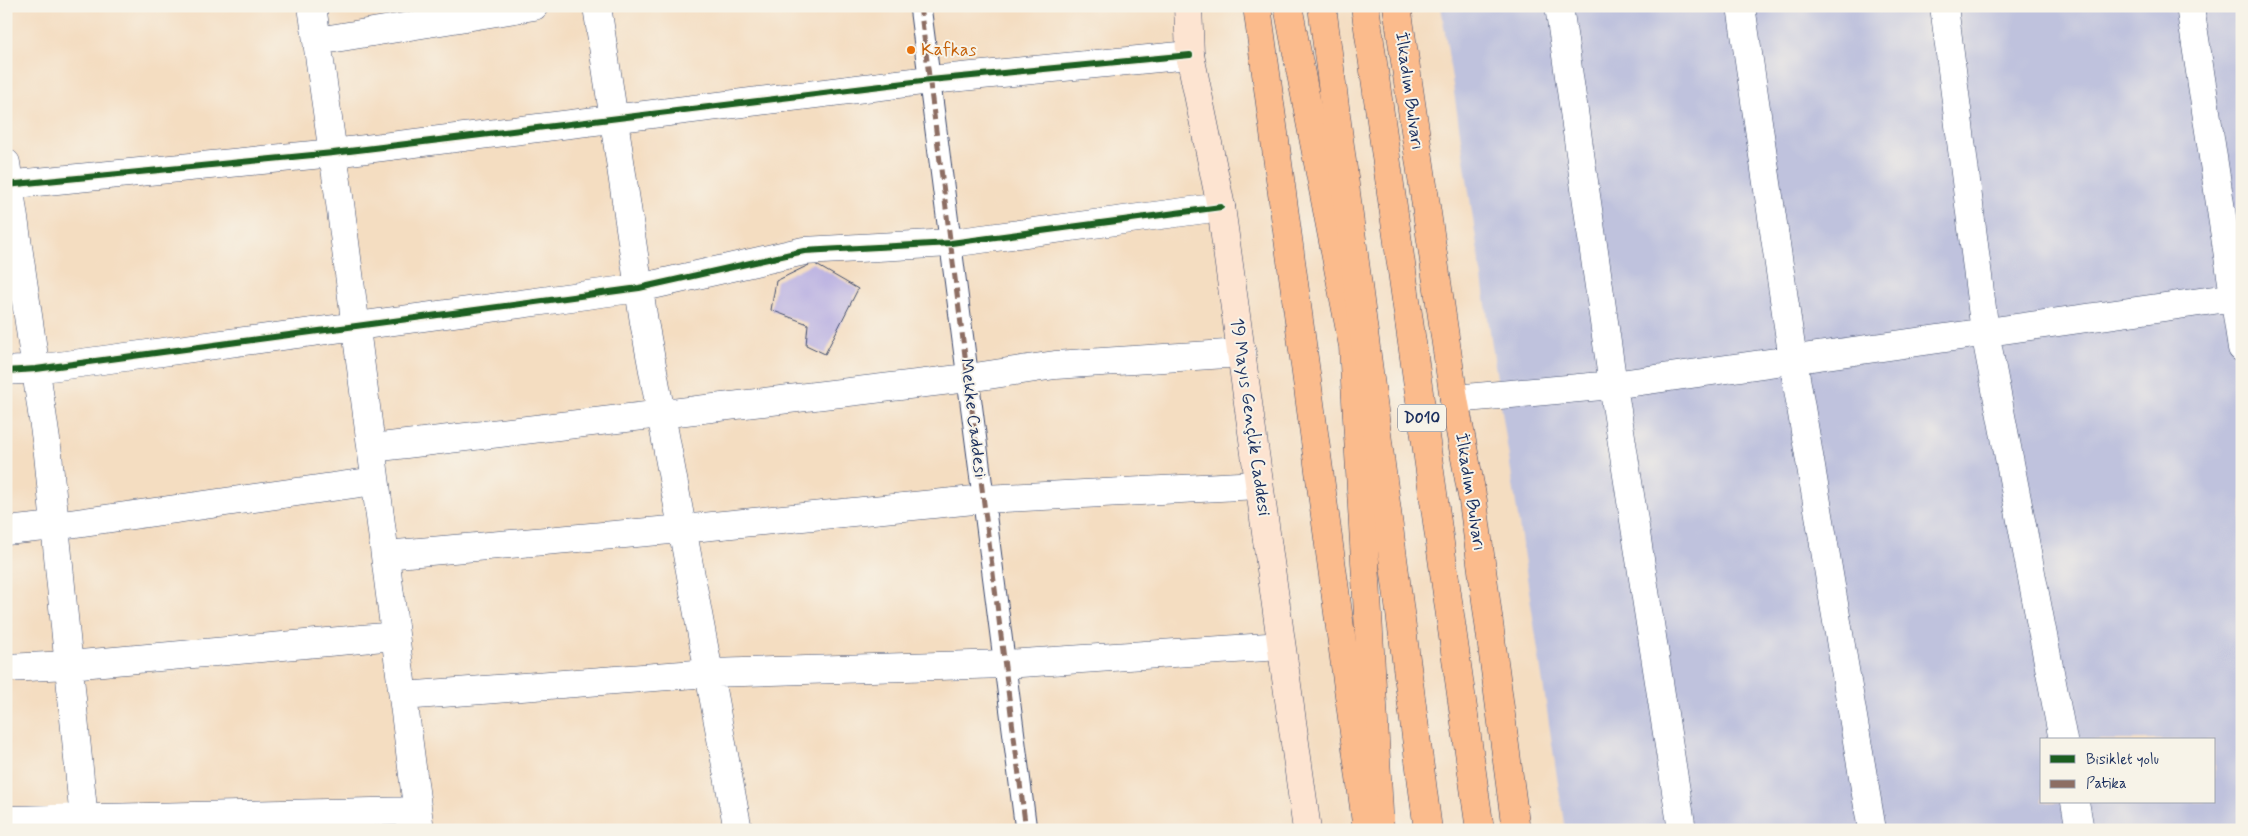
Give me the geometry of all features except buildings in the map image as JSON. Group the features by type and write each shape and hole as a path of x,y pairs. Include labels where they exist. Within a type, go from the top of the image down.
{"main road":[{"name":"19 Mayıs Gençlik Caddesi","path":"1188,6 1190,55 1221,207 1307,830"},
{"path":"1288,6 1353,346 1380,830"},
{"name":"D010","path":"1322,6 1428,830"},
{"name":"İlkadım Bulvarı","path":"1365,6 1480,830"},
{"name":"İlkadım Bulvarı","path":"1397,6 1454,400 1473,501 1516,830"},
{"path":"1258,16 1368,830"}],"street":[{"path":"6,820 84,825 418,820 372,448 312,6"},
{"path":"317,41 534,6"},
{"path":"597,6 639,288 738,830"},
{"name":"Mekke Caddesi","path":"920,6 1026,830"},
{"path":"1559,6 1613,385 1682,830"},
{"path":"1741,6 1793,360 1872,830"},
{"path":"1944,6 1985,332 2063,738"},
{"path":"2190,6 2238,297 2242,348"},
{"path":"84,825 48,454 7,177 333,153 930,80 1190,55"},
{"path":"6,371 36,369 639,288 804,251 951,243 1221,207"},
{"path":"1454,400 1613,385 2238,297"},
{"path":"372,448 968,378 1055,365 1242,353"},
{"path":"6,530 55,526 376,481"},
{"path":"385,555 682,529 984,499 1260,485"},
{"path":"6,668 69,665 395,636"},
{"path":"403,696 709,673 1005,664 1282,646"},
{"path":"2075,804 2080,830"}],"shaded area":[{"path":"1441,6 2242,6 2242,830 1565,830"}],"marked path":[{"path":"920,6 1026,830"}],"cycle path":[{"path":"6,185 333,153 930,80 1190,55"},
{"path":"6,371 36,369 639,288 804,251 951,243 1221,207"}],"place":[{"name":"Kafkas","path":"911,50"}]}
